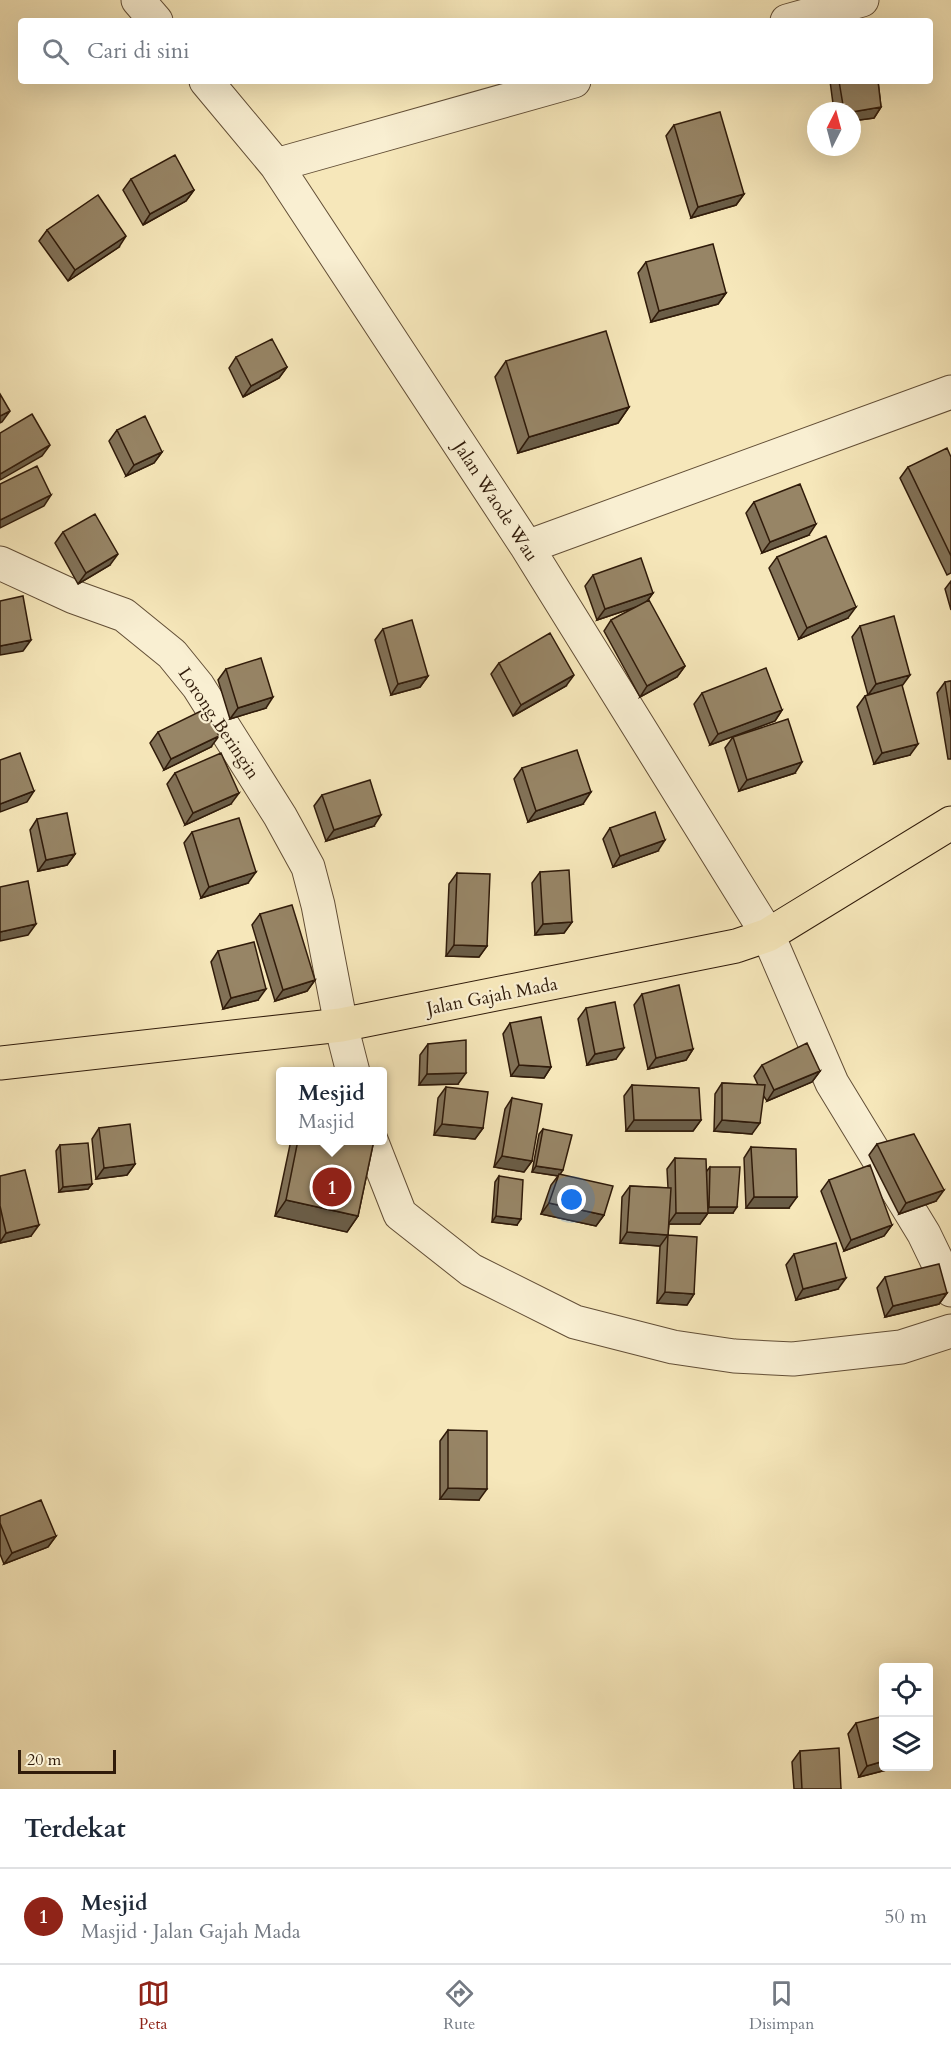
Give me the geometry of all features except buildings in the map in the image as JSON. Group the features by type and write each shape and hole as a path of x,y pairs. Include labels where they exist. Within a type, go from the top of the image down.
{"highway":[{"name":"Jalan Gajah Mada","path":"0,1064 341,1025 736,946 768,934 951,824"}],"street":[{"path":"138,0 153,18"},
{"path":"798,18 862,0"},
{"name":"Jalan Waode Wau","path":"208,84 276,165 527,547 768,934 832,1083 924,1234 951,1290"},
{"path":"276,165 563,84"},
{"path":"527,547 951,392"},
{"name":"Lorong Beringin","path":"0,563 74,597 124,615 172,654 198,686 280,816 308,867 352,1067"},
{"path":"373,1145 400,1214 471,1270 575,1322 673,1347 734,1356 793,1359 901,1347 951,1331"}],"place":[{"name":"Mesjid","path":"332,1187"}]}
